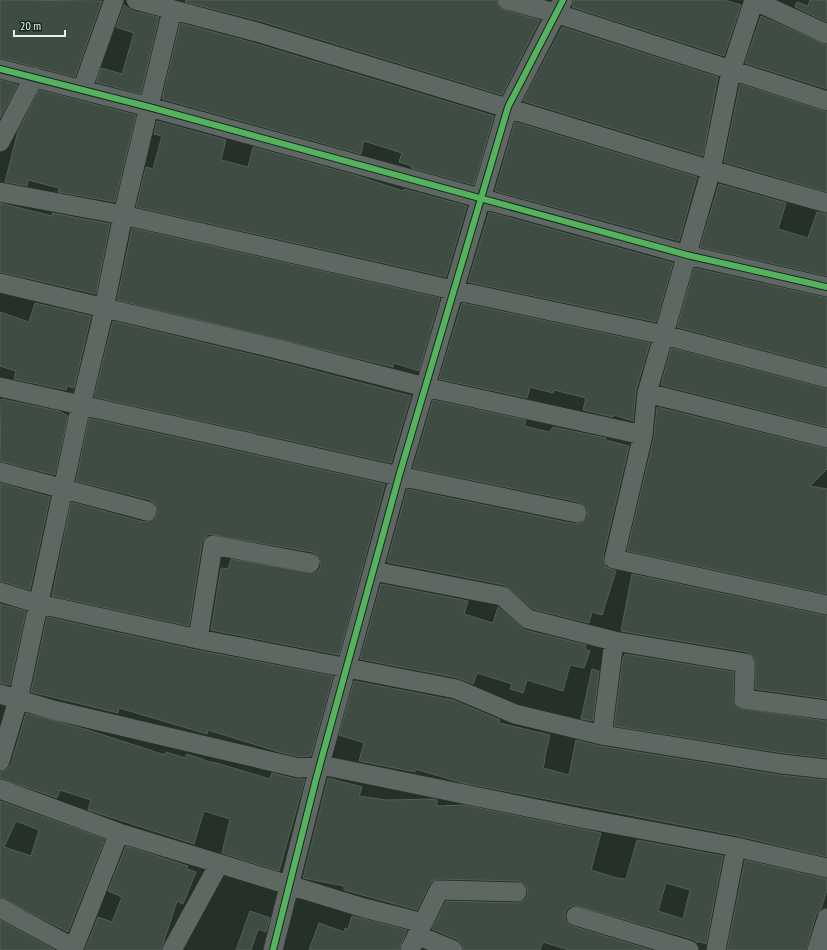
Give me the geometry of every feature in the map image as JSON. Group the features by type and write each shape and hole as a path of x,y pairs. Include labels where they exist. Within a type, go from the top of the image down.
{"street":[{"path":"82,90 114,0"},
{"path":"136,0 257,32 508,107 711,170 827,203"},
{"path":"507,0 559,7 731,71 827,101"},
{"path":"827,34 754,0 731,71 711,170 648,393 643,435 614,558 827,605"},
{"path":"273,950 320,767 399,476 508,107 559,7"},
{"path":"0,760 18,700 123,215 172,10"},
{"path":"0,69 149,107 687,255 827,287"},
{"path":"0,142 34,77"},
{"path":"0,192 123,215 453,290 664,335 827,378"},
{"path":"0,283 104,307 425,387 643,435"},
{"path":"0,387 399,476 577,513"},
{"path":"648,393 827,438"},
{"path":"0,472 63,487 147,510"},
{"path":"198,639 212,545 310,563"},
{"path":"373,571 502,596 528,619 614,641 745,663 744,699 827,710"},
{"path":"0,592 39,604 198,639 456,689 515,714 602,735 782,764 827,769"},
{"path":"602,735 614,641"},
{"path":"0,694 61,712 299,768 326,766 586,819 736,847 827,868"},
{"path":"0,789 119,833 364,908 417,936 453,950"},
{"path":"0,908 74,949 119,833"},
{"path":"716,950 736,847"},
{"path":"172,950 219,864"},
{"path":"417,936 439,890 517,892"},
{"path":"576,916 689,950"},
{"path":"817,950 827,918"}],"building":[{"path":"0,0 102,1 75,77 0,58"},
{"path":"186,0 496,0 499,7 504,10 540,20 502,95 260,21 185,2"},
{"path":"574,0 724,0 741,5 724,56 572,7"},
{"path":"810,0 827,0 827,22 795,7 797,2 808,6"},
{"path":"124,5 133,11 159,17 141,94 96,82 101,68 122,74 134,33 116,27"},
{"path":"761,16 827,45 827,89 745,63"},
{"path":"180,23 254,43 494,116 474,185 411,168 412,166 399,162 402,153 364,141 361,154 162,99"},
{"path":"562,27 718,77 703,156 523,101"},
{"path":"0,80 18,85 0,118"},
{"path":"740,84 827,112 827,192 724,162"},
{"path":"39,90 136,115 115,202 58,192 59,188 28,180 27,186 5,182 18,131"},
{"path":"157,121 226,140 221,160 248,167 253,147 358,176 403,191 404,189 467,206 446,277 136,207 146,167 153,169 162,136 154,134"},
{"path":"515,122 697,177 679,241 495,191"},
{"path":"719,184 786,203 778,229 808,238 817,212 827,214 827,276 700,247"},
{"path":"0,203 52,216 52,213 110,224 96,294 0,272"},
{"path":"489,212 673,263 656,322 468,282"},
{"path":"132,228 440,298 419,371 394,363 393,367 117,300"},
{"path":"694,268 827,298 827,367 677,327"},
{"path":"35,303 91,316 74,388 67,386 66,390 14,379 16,371 0,366 0,312 29,322"},
{"path":"462,303 650,343 636,390 633,421 614,415 613,417 583,410 586,398 554,390 553,393 530,387 527,398 439,379"},
{"path":"113,321 278,361 411,396 391,463 94,397"},
{"path":"671,348 827,389 827,427 661,385"},
{"path":"1,399 59,411 68,416 55,475 0,461"},
{"path":"433,400 526,420 524,426 549,432 553,427 606,438 606,440 629,446 603,556 606,567 616,571 602,615 592,612 589,623 533,609 504,585 387,562 407,489 575,524 581,523 588,516 587,509 579,502 413,468"},
{"path":"657,407 827,449 827,469 810,486 827,489 827,594 627,551 654,437"},
{"path":"89,418 385,484 339,655 211,630 221,568 228,569 231,559 313,573 319,570 321,565 317,555 312,552 208,534 202,543 189,626 52,596 71,502 144,522 154,519 158,513 155,504 150,500 76,481"},
{"path":"0,483 50,497 30,590 0,581"},
{"path":"632,574 827,616 827,699 755,689 755,659 747,652 621,631"},
{"path":"381,584 468,601 464,614 493,623 498,607 525,630 586,645 585,649 590,651 584,668 570,665 563,691 527,680 523,693 510,689 512,684 477,673 473,684 458,678 360,659"},
{"path":"0,604 26,611 10,685 0,683"},
{"path":"47,617 196,650 333,676 311,756 300,757 279,752 208,730 207,734 119,708 118,713 31,692"},
{"path":"625,654 734,672 733,699 738,708 827,721 827,758 783,753 614,726 623,658"},
{"path":"592,669 599,671 593,721 581,719"},
{"path":"354,681 453,700 500,720 499,723 550,735 543,768 569,775 576,740 600,746 780,775 827,780 827,857 738,836 463,783 415,769 415,772 359,761 364,743 339,735"},
{"path":"26,713 88,730 165,755 166,752 185,758 187,754 270,779 272,773 296,779 305,779 279,871 222,853 230,819 204,811 194,844 88,810 91,800 60,790 57,798 0,778 0,772 7,769 11,764"},
{"path":"328,778 362,787 359,796 387,800 435,799 437,800 437,806 464,805 601,833 591,870 617,878 626,879 637,840 723,856 706,944 698,941 698,943 692,939 574,905 568,908 565,913 565,919 572,926 651,950 569,950 543,942 540,950 464,950 462,944 458,940 432,929 446,901 517,903 523,901 527,897 528,892 526,886 517,881 439,879 433,881 429,885 417,910 344,890 344,886 303,878","holes":["666,883 690,890 683,919 658,911"]},
{"path":"0,801 105,839 68,932 0,897","holes":["16,821 39,830 31,856 4,847"]},
{"path":"126,846 188,866 187,869 196,872 183,904 177,901 161,950 85,950 98,917 112,922 122,897 108,891"},
{"path":"745,860 827,879 827,890 821,909 816,915 806,950 727,950"},
{"path":"250,911 270,918 266,932 258,929 251,950 236,950"},
{"path":"352,916 407,930 399,950 309,950 319,923 344,932 345,928 348,929"},
{"path":"0,920 55,950 0,950"}],"cycle path":[{"path":"273,950 316,779 399,476 508,107 563,0"},
{"path":"0,69 149,107 687,255 827,287"}]}
